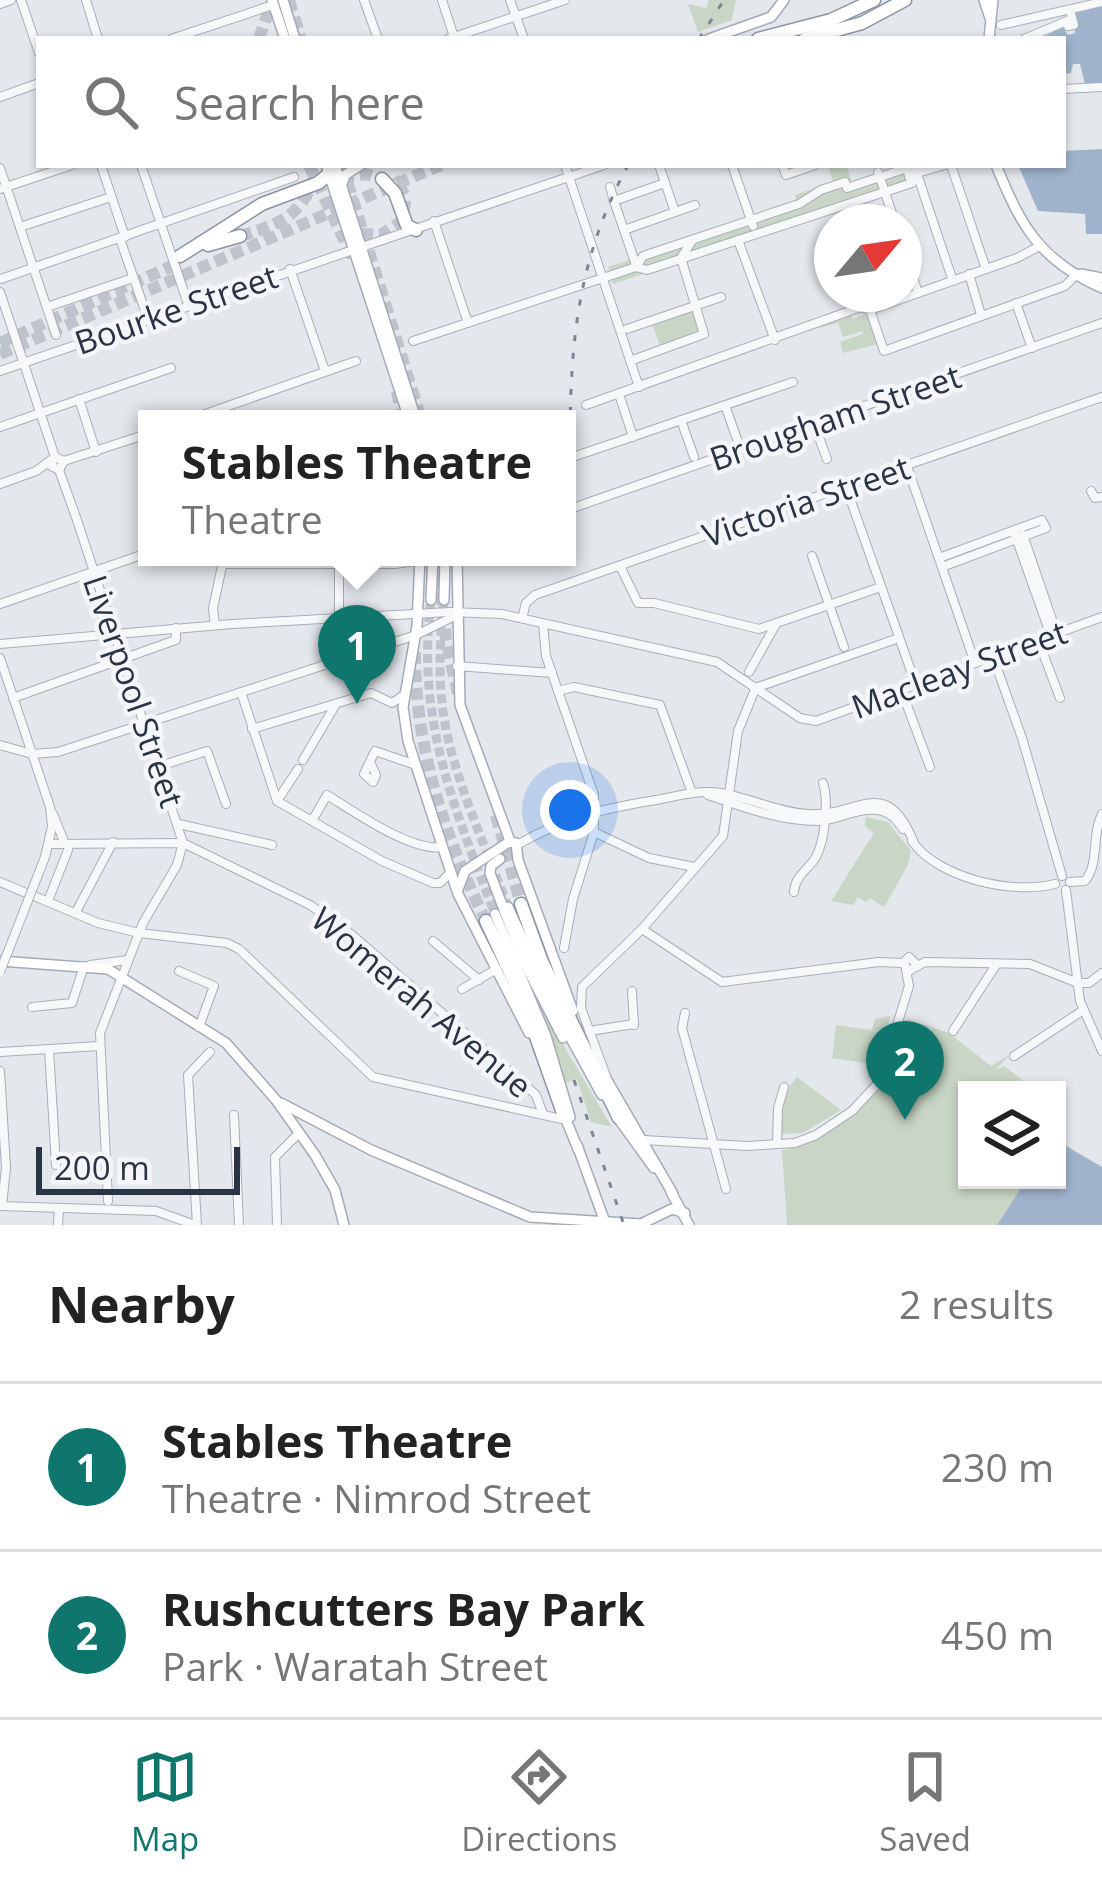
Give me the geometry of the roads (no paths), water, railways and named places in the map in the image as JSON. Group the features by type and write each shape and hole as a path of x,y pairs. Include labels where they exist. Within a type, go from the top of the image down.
{"highway":[{"path":"771,36 810,27 870,0"},
{"path":"816,36 862,23 905,0"},
{"path":"240,236 182,255 262,204 318,183 333,168"},
{"path":"382,179 393,189 407,226 425,226"},
{"path":"392,237 402,228 402,212"},
{"path":"515,905 619,1118"},
{"path":"490,917 565,1118"}],"main road":[{"path":"718,36 765,20 784,0"},
{"path":"280,1 285,36"},
{"path":"280,1 294,36"},
{"path":"988,2 996,24 990,36"},
{"path":"334,168 362,280 408,410"},
{"path":"334,168 410,410"},
{"path":"341,184 346,173 355,168"},
{"path":"997,168 1014,210 1038,247 1102,287"},
{"path":"1079,274 1102,278"},
{"path":"420,566 416,635 404,695 408,741 456,875 458,894 499,969 606,1224"},
{"path":"431,600 433,566"},
{"path":"444,600 445,566"},
{"path":"457,566 457,666 463,716 510,850 569,1003 689,1225"},
{"path":"456,875 510,850"},
{"path":"456,875 510,850"},
{"path":"510,850 489,872 510,929 558,1029 674,1195"},
{"path":"515,905 566,1030 597,1087"},
{"path":"490,917 546,1036 578,1149"},
{"path":"0,962 87,965 122,975 226,1043 315,1154 335,1190 344,1225"},
{"path":"276,1100 332,1131 530,1217 643,1224 674,1209 685,1213"},
{"path":"315,1154 315,1133 332,1131"}],"street":[{"path":"0,4 10,0"},
{"path":"21,0 36,44"},
{"path":"364,0 377,36"},
{"path":"442,0 451,36"},
{"path":"511,0 523,36"},
{"path":"457,36 565,0"},
{"path":"765,20 773,10 772,0"},
{"path":"180,36 280,1"},
{"path":"86,2 97,36"},
{"path":"996,24 1102,2"},
{"path":"1031,36 1067,21 1068,26 1074,25 1070,10"},
{"path":"0,97 36,84"},
{"path":"1066,89 1102,87"},
{"path":"0,168 56,335"},
{"path":"3,188 63,168"},
{"path":"102,168 148,319"},
{"path":"142,168 188,304"},
{"path":"566,168 639,387"},
{"name":"Bourke Street","path":"0,371 595,168"},
{"path":"660,168 675,212"},
{"path":"733,168 752,223"},
{"path":"636,267 643,256 752,223 821,190 907,168 914,172 953,280"},
{"path":"950,168 986,268"},
{"path":"849,204 912,183 914,172"},
{"path":"879,174 889,204"},
{"path":"0,283 294,177"},
{"path":"846,181 852,203"},
{"path":"614,201 665,183"},
{"path":"610,187 628,229 636,267"},
{"path":"821,190 826,204"},
{"path":"20,227 111,197"},
{"path":"628,229 695,205"},
{"path":"413,341 602,277 636,267 647,270 814,216"},
{"path":"738,224 775,340"},
{"path":"425,226 468,323"},
{"path":"697,238 724,245"},
{"path":"681,259 697,238"},
{"path":"922,291 1038,247"},
{"path":"631,361 704,334 681,259"},
{"path":"290,269 325,371"},
{"path":"969,274 982,315"},
{"path":"871,312 884,351 1069,284 1079,274"},
{"path":"47,308 133,278"},
{"name":"Liverpool Street","path":"0,283 183,843 177,865 139,933 99,1046"},
{"path":"627,329 721,297"},
{"path":"1016,303 1032,348"},
{"path":"586,405 848,312"},
{"name":"Brougham Street","path":"576,507 1102,323"},
{"path":"218,410 354,361"},
{"path":"0,427 170,368"},
{"path":"576,456 793,382"},
{"path":"619,394 633,436"},
{"name":"Victoria Street","path":"522,618 532,597 1102,398"},
{"path":"79,399 96,452"},
{"path":"725,405 738,442"},
{"path":"681,420 694,458"},
{"path":"814,424 827,459"},
{"path":"0,484 138,437"},
{"path":"907,466 975,663"},
{"path":"846,487 916,685"},
{"path":"1091,491 1095,498 1102,497"},
{"path":"940,563 1019,534 1054,635"},
{"path":"0,604 138,556"},
{"path":"812,556 844,647"},
{"path":"215,625 213,608 222,566"},
{"path":"339,566 340,618"},
{"path":"620,566 638,603 749,629 771,626 881,587"},
{"path":"0,644 215,625 502,614 707,659 756,687 899,638"},
{"path":"0,745 32,754 58,752 416,635 457,617"},
{"name":"Macleay Street","path":"756,687 800,718 816,721 1102,617"},
{"path":"543,624 544,651 595,809 595,832 565,948"},
{"path":"748,673 771,626"},
{"path":"13,698 176,640 176,628"},
{"path":"1038,640 1060,698"},
{"path":"388,644 405,650 409,670"},
{"path":"993,657 1064,883 1082,1011 1102,1051"},
{"path":"0,658 66,847 48,902"},
{"path":"457,666 552,673"},
{"path":"558,691 574,687 660,705 697,793"},
{"path":"618,1099 589,1031 580,992 723,836 738,731 756,687"},
{"path":"241,692 277,801 382,861 433,883 456,875"},
{"path":"252,730 371,693 392,704 404,695"},
{"path":"905,700 930,767"},
{"path":"277,801 336,704"},
{"path":"392,757 408,741"},
{"path":"160,766 207,751 226,804"},
{"path":"370,762 375,751 416,765"},
{"path":"794,892 798,878 817,854 823,784"},
{"path":"510,850 550,826 595,809 697,793 823,818 865,803 900,816 930,861 956,875 1018,886 1085,880 1093,871 1094,839 1102,814"},
{"path":"312,821 327,795 393,833 432,849 444,847"},
{"path":"0,972 49,844 50,807"},
{"path":"179,824 272,845"},
{"path":"595,832 649,857 695,867"},
{"path":"76,912 113,842"},
{"name":"Womerah Avenue","path":"49,844 183,843 310,905 536,1095 543,1114"},
{"path":"0,882 139,933 227,943 239,949 373,1077 565,1118"},
{"path":"641,929 722,982 879,962 905,966"},
{"path":"433,941 478,980"},
{"path":"644,1140 734,1146 801,1142 852,1111 880,1081 909,986 905,966 909,957 916,964 1044,967 1078,983 1089,983 1102,973"},
{"path":"32,1007 71,1004 87,965 128,960"},
{"path":"953,1031 997,964"},
{"path":"462,989 499,969"},
{"path":"179,971 214,986 199,1027"},
{"path":"589,1031 634,1026 632,991"},
{"path":"1014,1056 1082,1011"},
{"path":"685,1013 682,1028 726,1189"},
{"path":"0,1052 99,1046 108,1201"},
{"path":"49,1049 56,1165"},
{"path":"0,1071 1,1206 156,1211 196,1225 188,1075 210,1052"},
{"path":"777,1144 784,1088"},
{"path":"234,1114 238,1225"},
{"path":"277,1225 275,1157 299,1132"},
{"path":"58,1208 58,1225"}],"water":[{"path":"1102,7 1102,84 1085,84 1080,64 1073,64 1071,73 1066,74 1066,36 1046,36 1063,27 1068,35 1075,33 1073,14"},
{"path":"1102,149 1102,234 1086,234 1085,214 1038,211 1019,168 1066,168 1066,151"},
{"path":"1066,1146 1102,1167 1102,1225 997,1225 1020,1189 1066,1189"}],"tunnel":[{"path":"260,36 267,15 282,0"},
{"path":"289,0 300,36"},
{"path":"310,168 353,258"},
{"path":"343,168 418,410"},
{"path":"0,354 434,168"},
{"path":"342,177 366,174 382,179"},
{"path":"240,236 286,218 302,202 314,178"},
{"path":"361,234 381,235 402,221 406,197 394,178"},
{"path":"0,343 181,262"},
{"path":"397,391 400,410"},
{"path":"440,566 446,640 459,698"},
{"path":"431,600 428,643 434,723 452,798 495,914"},
{"path":"444,600 440,670 448,737 508,907"},
{"path":"415,652 426,756 445,824 486,921"},
{"path":"496,815 521,904"}],"railway":[{"path":"701,36 724,0"},
{"path":"571,410 575,338 587,269 627,168"},
{"path":"574,1080 624,1225"}],"place":[{"name":"Stables Theatre","path":"357,704"},
{"name":"Rushcutters Bay Park","path":"905,1120"}]}
